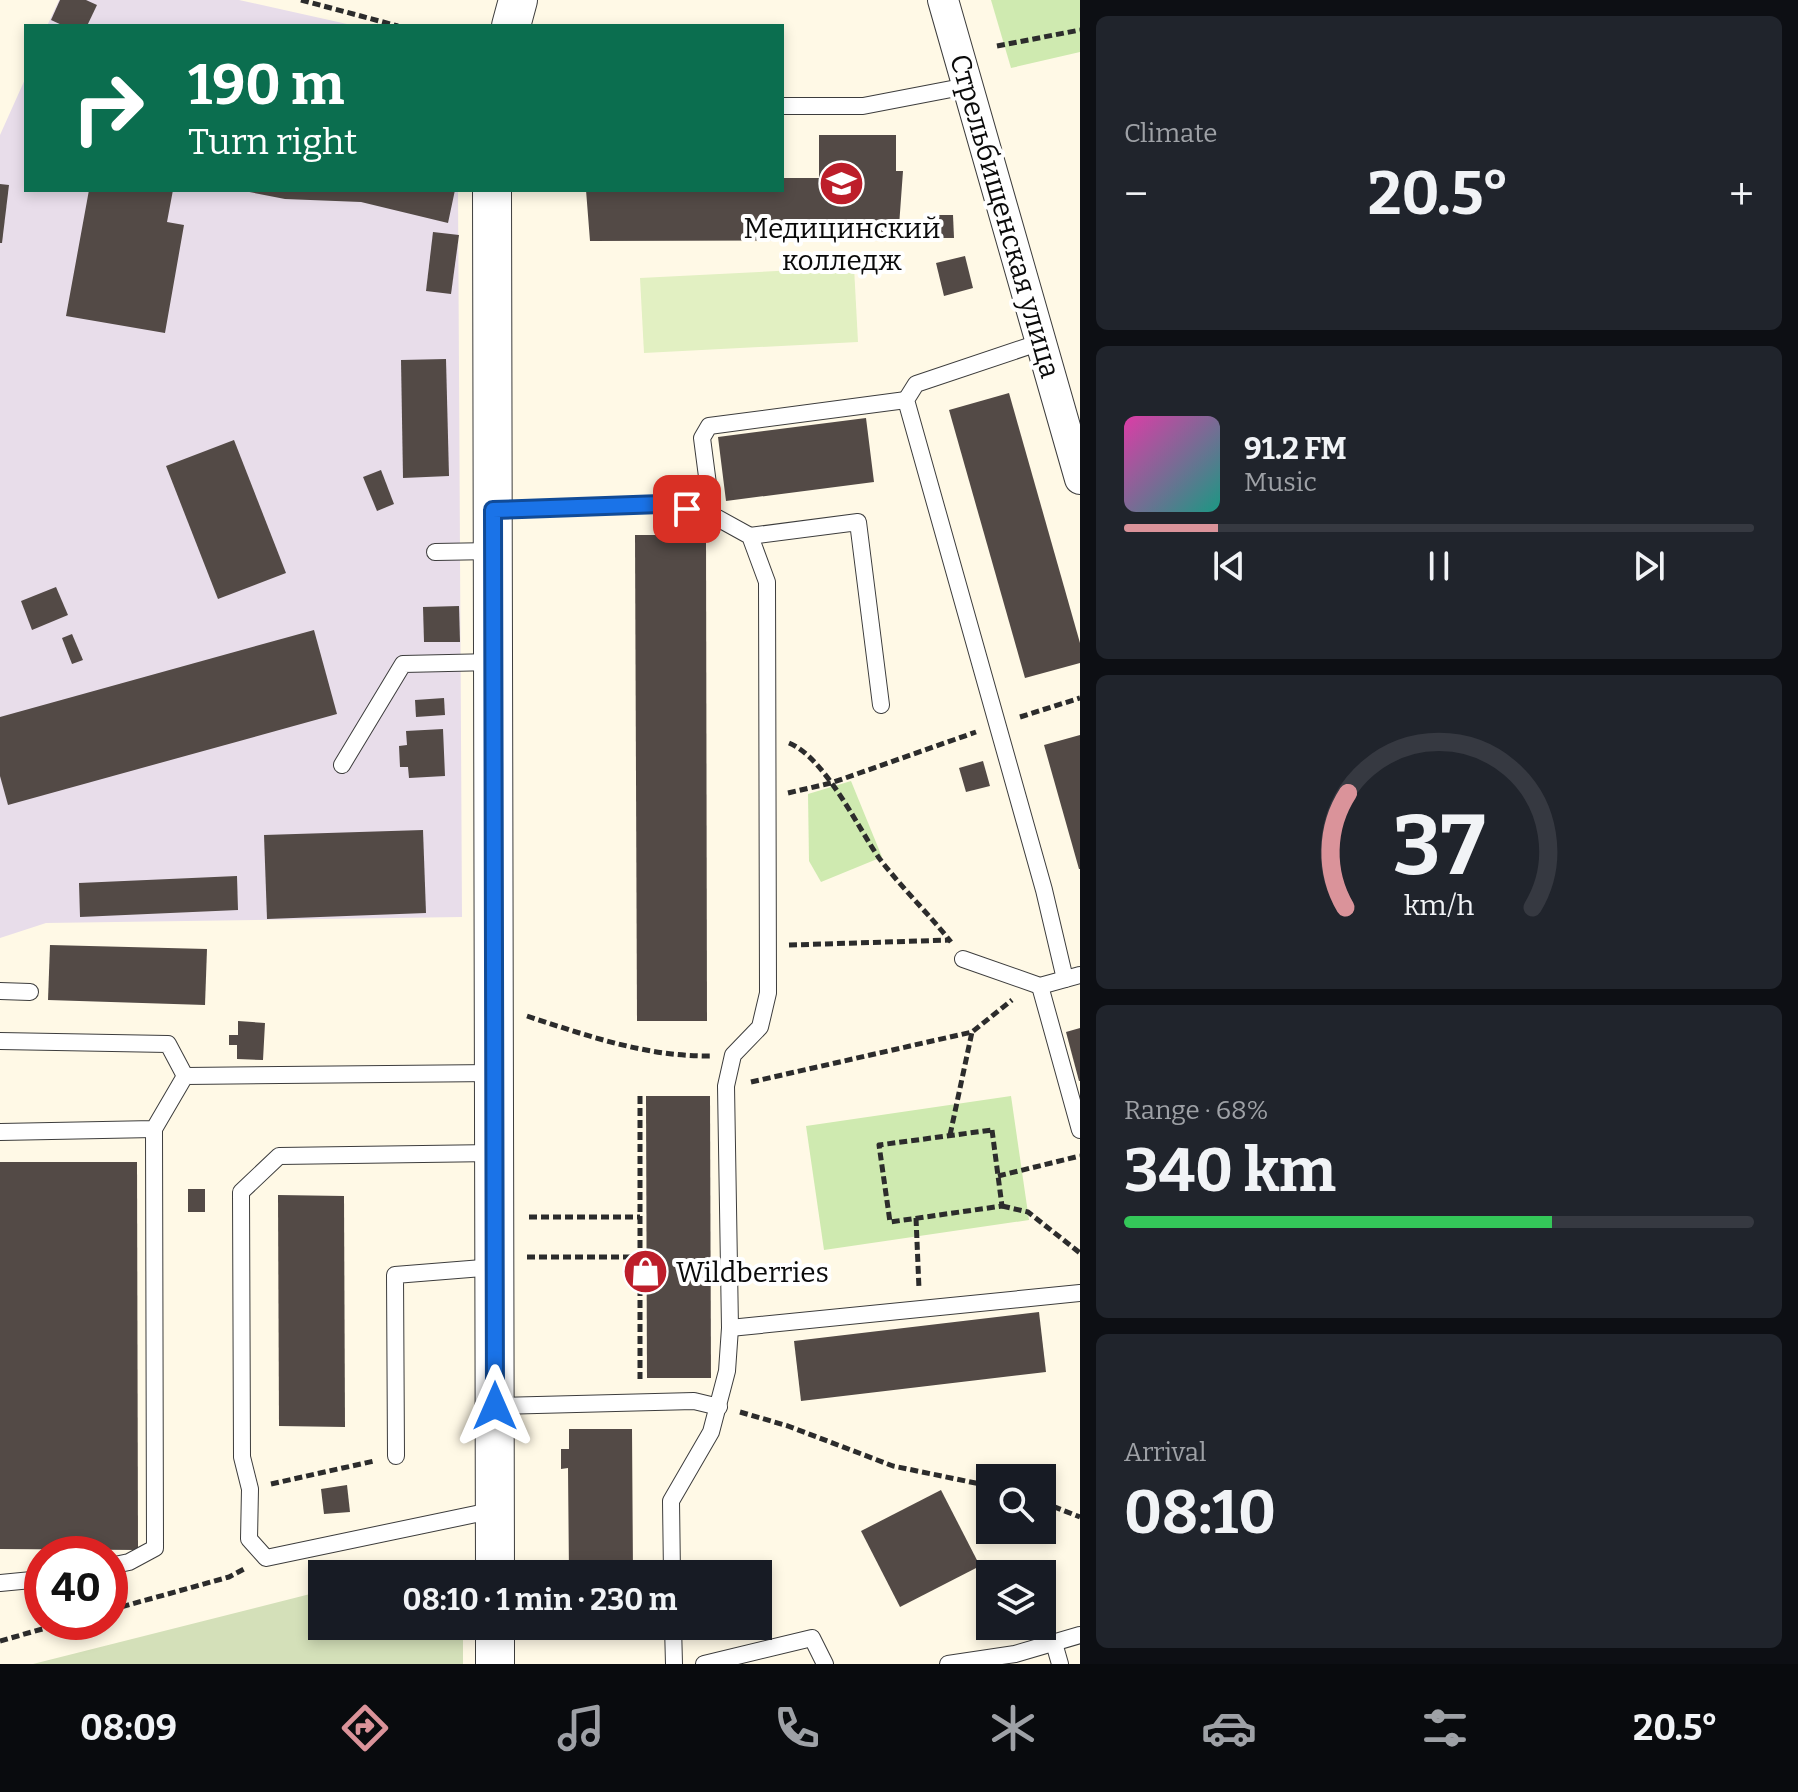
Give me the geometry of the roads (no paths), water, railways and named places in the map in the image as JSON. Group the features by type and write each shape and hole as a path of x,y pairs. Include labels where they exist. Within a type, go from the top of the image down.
{"street":[{"path":"512,24 518,0"},
{"name":"Стрельбищенская улица","path":"943,0 1080,479"},
{"path":"492,192 494,1153 506,1262 495,1406 495,1560"},
{"path":"495,1640 495,1664"}],"lane":[{"path":"784,106 863,106 967,86"},
{"path":"963,959 1040,986 1072,977 906,400 916,384 1041,342"},
{"path":"712,515 702,438 709,426 906,400"},
{"path":"493,510 661,504 712,515 750,536 858,522 881,705"},
{"path":"672,1560 671,1501 711,1432 727,1371 730,1328 726,1086 733,1055 760,1027 768,993 767,582 750,536"},
{"path":"435,552 493,551"},
{"path":"342,765 403,664 494,662"},
{"path":"1040,986 1080,1130"},
{"path":"0,991 30,992"},
{"path":"0,1041 168,1044 185,1076"},
{"path":"185,1076 494,1073"},
{"path":"128,1562 155,1548 154,1129 185,1076"},
{"path":"0,1132 154,1129"},
{"path":"494,1153 279,1156 241,1192 242,1457 250,1489 249,1539 266,1558 495,1510"},
{"path":"396,1456 395,1275 506,1262"},
{"path":"730,1328 1080,1293"},
{"path":"495,1406 694,1401 719,1407"},
{"path":"0,1583 24,1581"},
{"path":"948,1664 1015,1654 1080,1635"},
{"path":"704,1664 812,1638 825,1664"},
{"path":"673,1640 674,1664"},
{"path":"1054,1643 1060,1664"}],"place":[{"name":"Медицинский колледж","path":"842,184"},
{"name":"Wildberries","path":"645,1272"}]}
